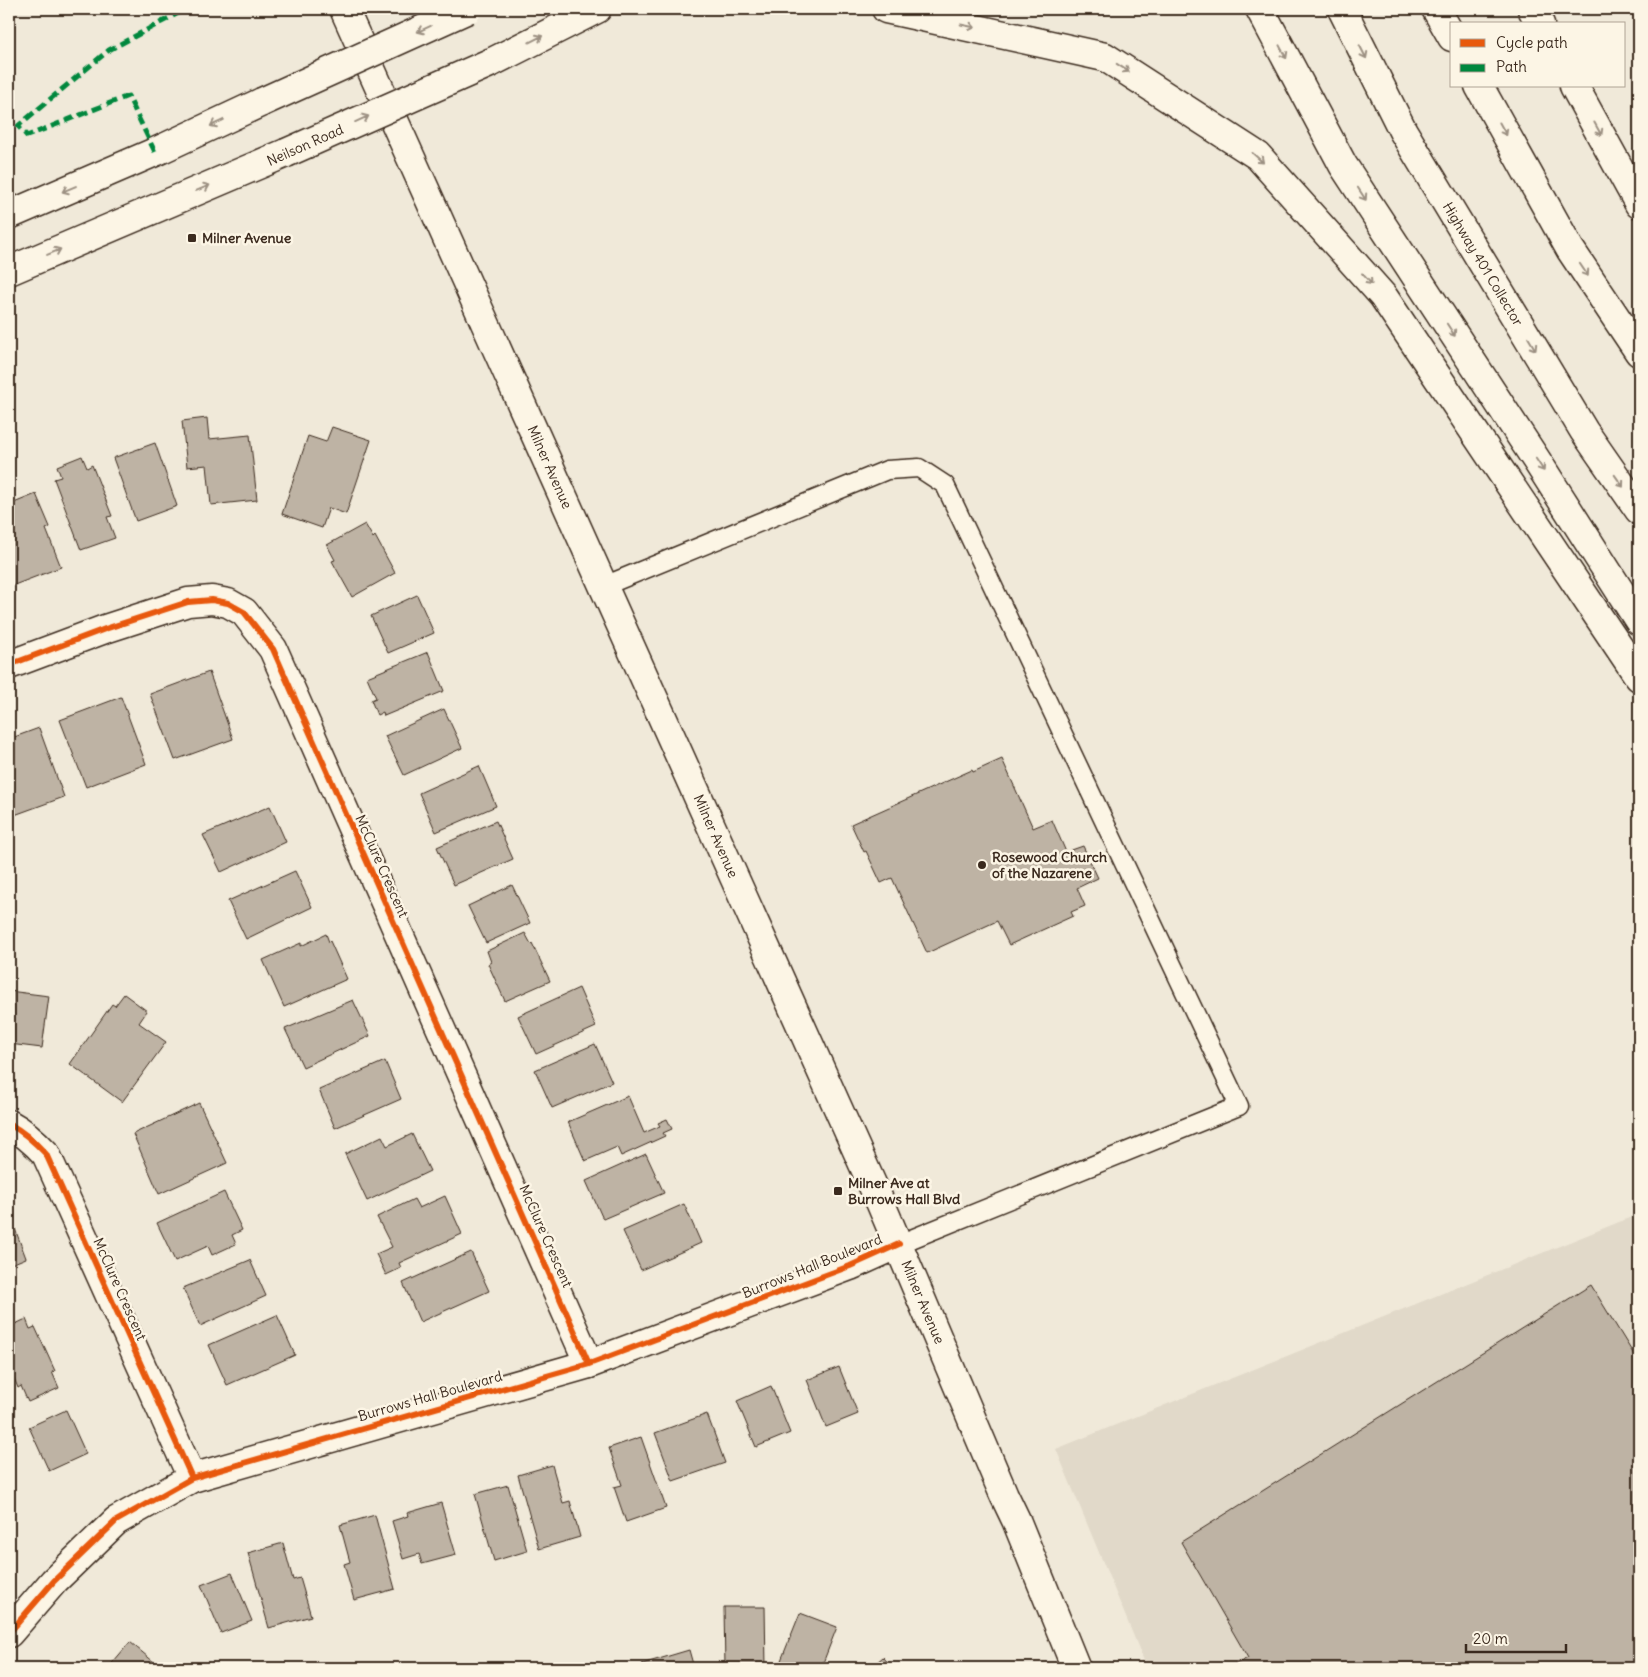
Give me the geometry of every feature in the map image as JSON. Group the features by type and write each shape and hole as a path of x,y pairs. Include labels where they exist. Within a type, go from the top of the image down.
{"main road":[{"name":"Milner Avenue","path":"344,9 899,1244 1016,1520 1076,1668"},
{"path":"9,215 155,152 468,9"},
{"name":"Neilson Road","path":"9,271 286,154 492,62 597,9"},
{"path":"886,9 1105,57 1258,156 1383,296 1639,677"},
{"path":"1260,9 1343,165 1537,461 1639,621"},
{"name":"Highway 401 Collector","path":"1342,9 1403,131 1584,431 1639,510"},
{"path":"1436,9 1450,33"},
{"path":"1532,9 1539,22"},
{"path":"1480,88 1570,250 1639,352"},
{"path":"1575,88 1639,204"},
{"name":"McClure Crescent","path":"9,665 105,629 188,602 212,600 228,603 244,612 255,625 273,649 589,1364"},
{"name":"McClure Crescent","path":"9,1124 28,1136 46,1154 192,1478"},
{"name":"Burrows Hall Boulevard","path":"9,1633 54,1580 116,1521 192,1478 589,1364 850,1266 899,1244"}],"lane":[{"path":"604,586 887,470 919,468 945,485 1239,1106 899,1244"}],"shaded area":[{"path":"1639,1214 1639,1668 1147,1668 1056,1449"}],"building":[{"path":"207,418 209,439 250,435 257,500 211,505 207,465 187,467 182,421"},
{"path":"332,427 371,440 346,514 329,508 322,528 282,514 308,436 326,442"},
{"path":"155,443 177,506 136,521 113,458"},
{"path":"82,456 87,468 92,465 112,516 107,517 115,538 81,550 54,479 61,477 57,466"},
{"path":"36,494 50,527 46,529 61,567 9,587 9,505"},
{"path":"365,524 373,538 375,536 395,573 352,597 332,561 335,560 327,545"},
{"path":"417,595 434,633 388,653 371,616"},
{"path":"428,652 444,691 384,716 383,712 377,715 371,700 376,698 367,677"},
{"path":"209,672 233,739 175,760 150,694"},
{"path":"121,697 146,764 86,787 60,720"},
{"path":"444,709 462,748 404,775 385,736"},
{"path":"39,728 64,797 9,817 9,739"},
{"name":"Rosewood Church of the Nazarene","path":"1002,759 1033,828 1052,820 1066,852 1083,846 1098,878 1077,888 1085,906 1071,912 1073,916 1009,945 997,921 927,953 892,878 881,883 851,824 972,770 973,772"},
{"path":"479,766 496,806 436,832 419,793"},
{"path":"270,806 286,842 221,872 203,835"},
{"path":"496,821 513,859 454,885 437,847"},
{"path":"295,871 312,907 246,939 228,901"},
{"path":"512,885 530,923 486,943 468,906"},
{"path":"525,933 532,943 550,981 505,1001 488,964 491,962 487,951"},
{"path":"326,934 347,979 284,1007 263,960 301,943 301,946"},
{"path":"579,988 596,1027 536,1054 518,1016"},
{"path":"9,991 49,996 42,1048 9,1044"},
{"path":"124,994 147,1011 139,1023 166,1042 122,1102 70,1064 112,1004 115,1006"},
{"path":"353,1000 370,1036 303,1067 285,1029"},
{"path":"595,1044 612,1082 552,1108 535,1070"},
{"path":"385,1061 401,1099 335,1128 319,1090"},
{"path":"628,1096 644,1133 660,1126 658,1123 667,1119 672,1129 663,1133 665,1136 621,1156 617,1147 585,1161 568,1122"},
{"path":"199,1103 227,1163 159,1194 133,1134"},
{"path":"412,1134 430,1171 367,1201 345,1154 382,1136 387,1146"},
{"path":"646,1154 664,1193 603,1219 586,1181"},
{"path":"224,1192 242,1230 232,1235 236,1244 212,1255 208,1246 175,1261 157,1223"},
{"path":"445,1196 462,1234 399,1263 401,1268 386,1275 376,1254 392,1247 377,1217 414,1199 419,1208"},
{"path":"684,1204 701,1243 641,1270 623,1231"},
{"path":"9,1213 26,1258 9,1265"},
{"path":"471,1252 489,1291 420,1322 403,1283"},
{"path":"250,1260 266,1296 200,1326 183,1288"},
{"path":"1591,1285 1639,1363 1639,1668 1227,1668 1248,1658 1181,1542"},
{"path":"277,1315 295,1355 227,1385 209,1345"},
{"path":"26,1319 30,1329 35,1327 55,1371 52,1372 59,1388 28,1402 21,1386 18,1388 9,1366 9,1327"},
{"path":"839,1367 858,1414 826,1427 807,1380"},
{"path":"771,1386 790,1433 756,1447 737,1401"},
{"path":"66,1410 86,1454 49,1471 29,1427"},
{"path":"707,1414 725,1463 673,1481 655,1433"},
{"path":"641,1437 666,1508 626,1522 614,1487 622,1485 609,1448"},
{"path":"552,1465 563,1503 570,1501 580,1537 539,1549 518,1475"},
{"path":"508,1485 527,1551 494,1561 475,1494"},
{"path":"441,1503 456,1555 422,1564 419,1554 403,1559 392,1521 408,1516 407,1513"},
{"path":"375,1515 395,1589 354,1600 344,1564 350,1562 340,1525"},
{"path":"283,1543 293,1580 300,1578 311,1616 269,1628 248,1553"},
{"path":"232,1573 252,1621 221,1633 201,1585"},
{"path":"724,1607 765,1607 766,1668 725,1668"},
{"path":"800,1613 837,1627 821,1668 778,1668"},
{"path":"130,1642 161,1668 108,1668"},
{"path":"689,1650 694,1668 644,1668 642,1664"},
{"path":"883,1657 893,1668 870,1668"}],"marked path":[{"path":"155,152 128,96 27,136 18,126 109,50 186,9"}],"cycle path":[{"path":"9,665 105,629 188,602 212,600 228,603 244,612 273,649 589,1364"},
{"path":"9,1124 29,1137 46,1154 192,1478"},
{"path":"9,1633 54,1581 116,1521 192,1478 589,1364 850,1266 899,1244"}],"place":[{"name":"Milner Avenue","path":"192,238"},
{"name":"Rosewood Church of the Nazarene","path":"982,865"},
{"name":"Milner Ave at Burrows Hall Blvd","path":"838,1191"}]}
